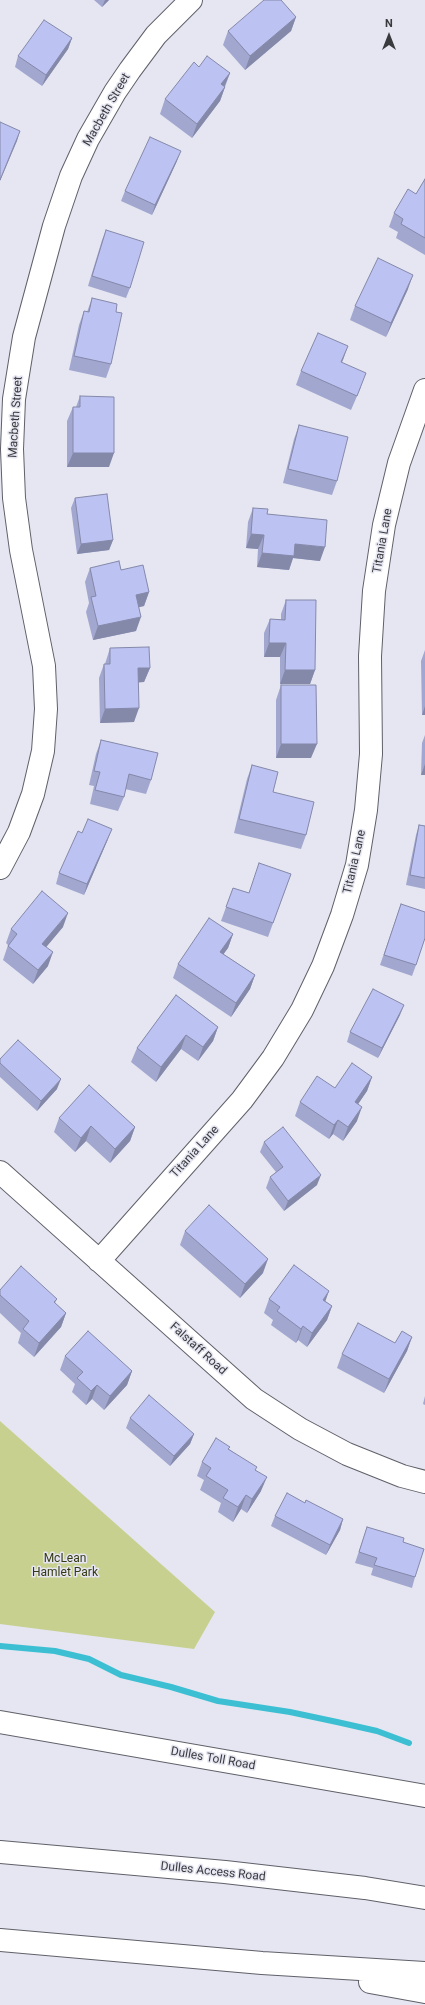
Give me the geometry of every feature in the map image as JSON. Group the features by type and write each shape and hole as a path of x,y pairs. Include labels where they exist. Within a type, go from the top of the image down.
{"main road":[{"name":"Macbeth Street","path":"0,868 19,832 33,794 43,751 46,709 44,666 21,550 14,498 12,449 14,400 24,337 54,226 71,176 88,139 130,70 156,36 191,0"},
{"name":"Titania Lane","path":"99,1261 242,1100 273,1058 302,1010 314,985 342,915 357,864 366,810 371,754 370,656 374,591 383,532 399,463 425,390"},
{"name":"Falstaff Road","path":"0,1172 254,1398 300,1429 347,1454 402,1476 425,1482"},
{"name":"Dulles Toll Road","path":"0,1722 422,1796"},
{"name":"Dulles Access Road","path":"0,1852 225,1872 365,1888 425,1898"},
{"path":"0,1940 262,1963 425,1973"},
{"path":"262,1963 425,1992"}],"green space":[{"name":"McLean Hamlet Park","path":"0,1421 215,1612 194,1649 0,1624"}],"building":[{"path":"264,0 281,0 296,17 250,56 228,31"},
{"path":"44,20 72,38 46,75 18,56"},
{"path":"207,56 230,73 221,84 225,87 197,124 165,99 194,62 199,67"},
{"path":"0,122 20,131 0,180"},
{"path":"150,137 181,151 155,205 125,191"},
{"path":"425,179 425,238 401,224 403,219 394,213 408,189 416,194"},
{"path":"106,230 144,242 130,288 92,276"},
{"path":"378,258 413,275 391,323 355,306"},
{"path":"92,298 117,304 116,312 122,313 111,364 74,356 84,311 89,312"},
{"path":"318,333 348,346 341,362 366,373 357,396 301,371"},
{"path":"80,396 114,397 114,453 73,453 73,407 80,407"},
{"path":"299,425 348,437 337,481 288,469"},
{"path":"107,494 113,540 81,544 75,498"},
{"path":"253,508 268,509 267,514 327,520 325,547 295,544 294,556 262,553 264,535 251,534"},
{"path":"119,561 121,570 143,565 149,592 136,595 141,617 98,626 91,597 96,596 90,568"},
{"path":"286,600 316,600 315,670 285,670 286,643 269,643 270,619 285,620"},
{"path":"149,647 150,668 138,668 139,708 105,709 104,664 110,664 110,648"},
{"path":"281,685 316,685 317,744 281,744"},
{"path":"101,740 158,753 151,780 129,774 124,797 95,790 100,772 94,771"},
{"path":"252,765 278,772 273,792 314,802 306,835 239,819"},
{"path":"88,819 112,829 87,884 59,873 78,831 82,833"},
{"path":"419,825 425,826 425,878 410,875"},
{"path":"259,863 291,874 273,923 226,907 233,888 249,893"},
{"path":"42,891 68,913 42,944 53,952 38,970 8,946 17,934 11,929"},
{"path":"401,904 425,912 425,938 416,965 384,955"},
{"path":"209,918 233,934 220,952 255,975 236,1003 178,964"},
{"path":"373,989 404,1005 382,1048 350,1032"},
{"path":"176,995 218,1027 203,1047 186,1035 161,1067 137,1048"},
{"path":"18,1040 61,1079 41,1101 0,1063 0,1059"},
{"path":"352,1063 372,1077 355,1102 362,1107 348,1127 338,1120 334,1125 300,1102 317,1076 335,1088"},
{"path":"89,1085 135,1127 115,1149 91,1126 81,1138 59,1118"},
{"path":"283,1127 321,1175 288,1201 270,1177 283,1167 264,1142"},
{"path":"209,1205 268,1259 245,1284 185,1231"},
{"path":"294,1265 329,1291 323,1300 332,1306 312,1333 303,1326 301,1329 277,1311 280,1307 269,1299"},
{"path":"21,1266 57,1299 54,1302 66,1313 39,1343 23,1329 29,1321 0,1295 0,1290"},
{"path":"358,1323 395,1343 402,1331 412,1337 389,1379 342,1354"},
{"path":"88,1331 132,1371 110,1396 97,1385 91,1391 77,1378 83,1372 65,1356"},
{"path":"149,1395 194,1434 174,1456 130,1418"},
{"path":"216,1438 230,1447 228,1449 257,1467 255,1470 267,1477 252,1499 246,1495 238,1507 223,1498 228,1490 206,1476 211,1468 202,1462"},
{"path":"287,1493 305,1503 306,1500 343,1519 330,1545 275,1516"},
{"path":"367,1527 404,1538 403,1542 424,1549 415,1577 374,1565 377,1558 359,1552"}],"waterway":[{"path":"0,1646 55,1651 89,1659 121,1675 171,1687 218,1701 290,1712 337,1722 377,1731 409,1743"}]}
